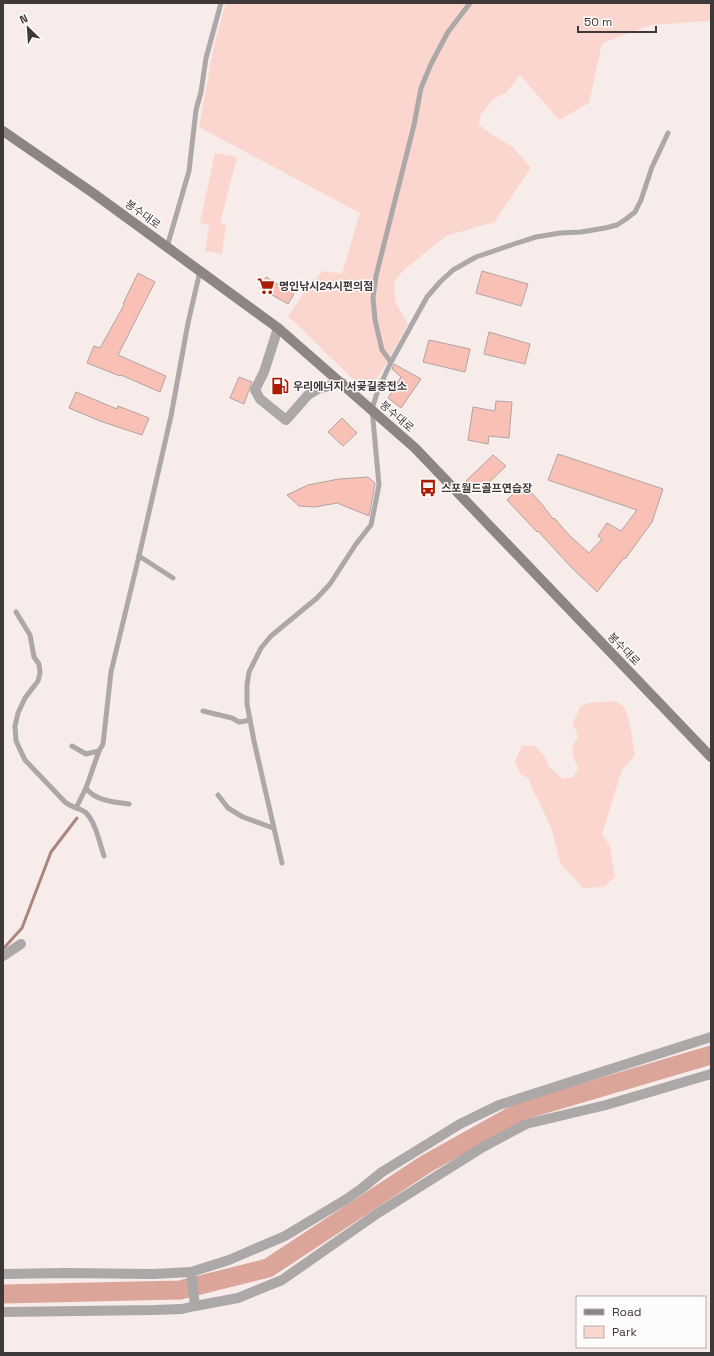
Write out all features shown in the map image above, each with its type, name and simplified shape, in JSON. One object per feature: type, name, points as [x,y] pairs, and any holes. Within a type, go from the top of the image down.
[{"type":"main road","name":"봉수대로","points":[[3,132],[94,193],[278,328],[372,410],[415,448],[711,757]]},
{"type":"street","points":[[278,328],[264,372],[255,390],[260,399],[286,420],[308,395],[320,388],[342,384]]},
{"type":"street","points":[[3,956],[21,944]]},
{"type":"street","points":[[3,1274],[153,1274],[191,1272],[236,1258],[285,1236],[345,1200],[382,1172],[460,1124],[498,1105],[711,1037]]},
{"type":"street","points":[[3,1312],[154,1310],[182,1308],[238,1298],[282,1280],[378,1213],[483,1147],[526,1124],[606,1105],[711,1074]]},
{"type":"street","points":[[191,1272],[195,1306]]},
{"type":"lane","points":[[167,246],[189,171],[196,110],[201,92],[206,58],[222,3]]},
{"type":"lane","points":[[391,362],[382,350],[375,320],[374,298],[376,276],[384,247],[389,218],[414,125],[421,88],[431,64],[448,32],[470,3]]},
{"type":"lane","points":[[282,864],[247,704],[249,672],[261,648],[271,636],[317,598],[330,584],[371,524],[379,485],[372,410],[378,390],[391,362],[427,298],[440,282],[453,270],[476,257],[514,244],[560,233],[601,229],[617,225],[635,212],[641,200],[652,167],[668,133]]},
{"type":"lane","points":[[76,808],[86,788],[99,751],[103,744],[111,672],[171,416],[188,323],[200,271]]},
{"type":"lane","points":[[139,556],[173,578]]},
{"type":"lane","points":[[16,612],[30,635],[34,657],[39,664],[40,674],[38,680],[25,698],[18,713],[15,726],[16,741],[25,760],[65,802],[86,813],[92,819],[104,856]]},
{"type":"lane","points":[[203,711],[232,718],[239,722],[250,719]]},
{"type":"lane","points":[[72,746],[86,754],[99,751]]},
{"type":"lane","points":[[86,788],[92,794],[104,800],[129,804]]},
{"type":"lane","points":[[218,794],[228,808],[243,817],[273,828]]},
{"type":"green space","points":[[226,3],[711,3],[711,21],[651,25],[602,43],[589,103],[559,120],[520,75],[506,93],[493,99],[480,115],[479,125],[513,147],[531,168],[494,222],[446,236],[406,268],[394,281],[395,302],[408,324],[382,371],[368,389],[355,381],[288,316],[307,288],[323,271],[342,274],[360,213],[199,127],[214,45]]},
{"type":"green space","points":[[215,153],[237,157],[220,223],[226,224],[222,254],[205,251],[209,225],[200,223]]},
{"type":"green space","points":[[616,701],[625,708],[631,730],[635,755],[622,770],[602,834],[610,846],[615,877],[604,887],[583,888],[560,863],[552,830],[528,778],[520,774],[515,761],[522,746],[535,746],[544,756],[549,767],[563,779],[573,777],[578,768],[572,749],[578,737],[573,723],[580,707],[588,703]]},
{"type":"building","points":[[482,271],[528,284],[521,306],[476,293]]},
{"type":"building","points":[[138,273],[155,282],[118,355],[166,376],[160,392],[121,375],[120,376],[87,363],[94,346],[100,348],[124,305],[123,304]]},
{"type":"building","points":[[266,277],[294,294],[288,304],[260,288]]},
{"type":"building","points":[[489,332],[530,344],[525,364],[484,354]]},
{"type":"building","points":[[429,340],[470,349],[465,372],[423,362]]},
{"type":"building","points":[[394,364],[421,379],[401,408],[388,398],[401,377],[392,369]]},
{"type":"building","points":[[239,377],[252,382],[244,404],[230,398]]},
{"type":"building","points":[[76,392],[117,409],[118,406],[149,418],[142,435],[100,421],[69,408]]},
{"type":"building","points":[[496,401],[512,402],[509,438],[489,436],[488,444],[468,440],[473,407],[495,411]]},
{"type":"building","points":[[342,418],[357,433],[343,446],[328,432]]},
{"type":"building","points":[[558,454],[663,489],[652,522],[625,559],[624,558],[597,592],[507,500],[523,484],[541,503],[553,519],[554,518],[571,537],[589,553],[602,539],[598,536],[607,523],[621,531],[637,510],[548,480]]},
{"type":"building","points":[[493,455],[506,466],[478,493],[466,481]]},
{"type":"building","points":[[368,477],[375,483],[369,516],[337,503],[315,507],[299,506],[287,495],[308,485],[339,479]]},
{"type":"waterway","points":[[3,949],[22,928],[51,852],[77,818]]},
{"type":"waterway","points":[[3,1294],[180,1290],[268,1268],[426,1164],[521,1111],[711,1055]]},
{"type":"place","name":"명인낚시24시편의점","points":[[266,286]]},
{"type":"place","name":"우리에너지 서곶길충전소","points":[[280,386]]},
{"type":"place","name":"스포월드골프연습장","points":[[428,488]]}]
